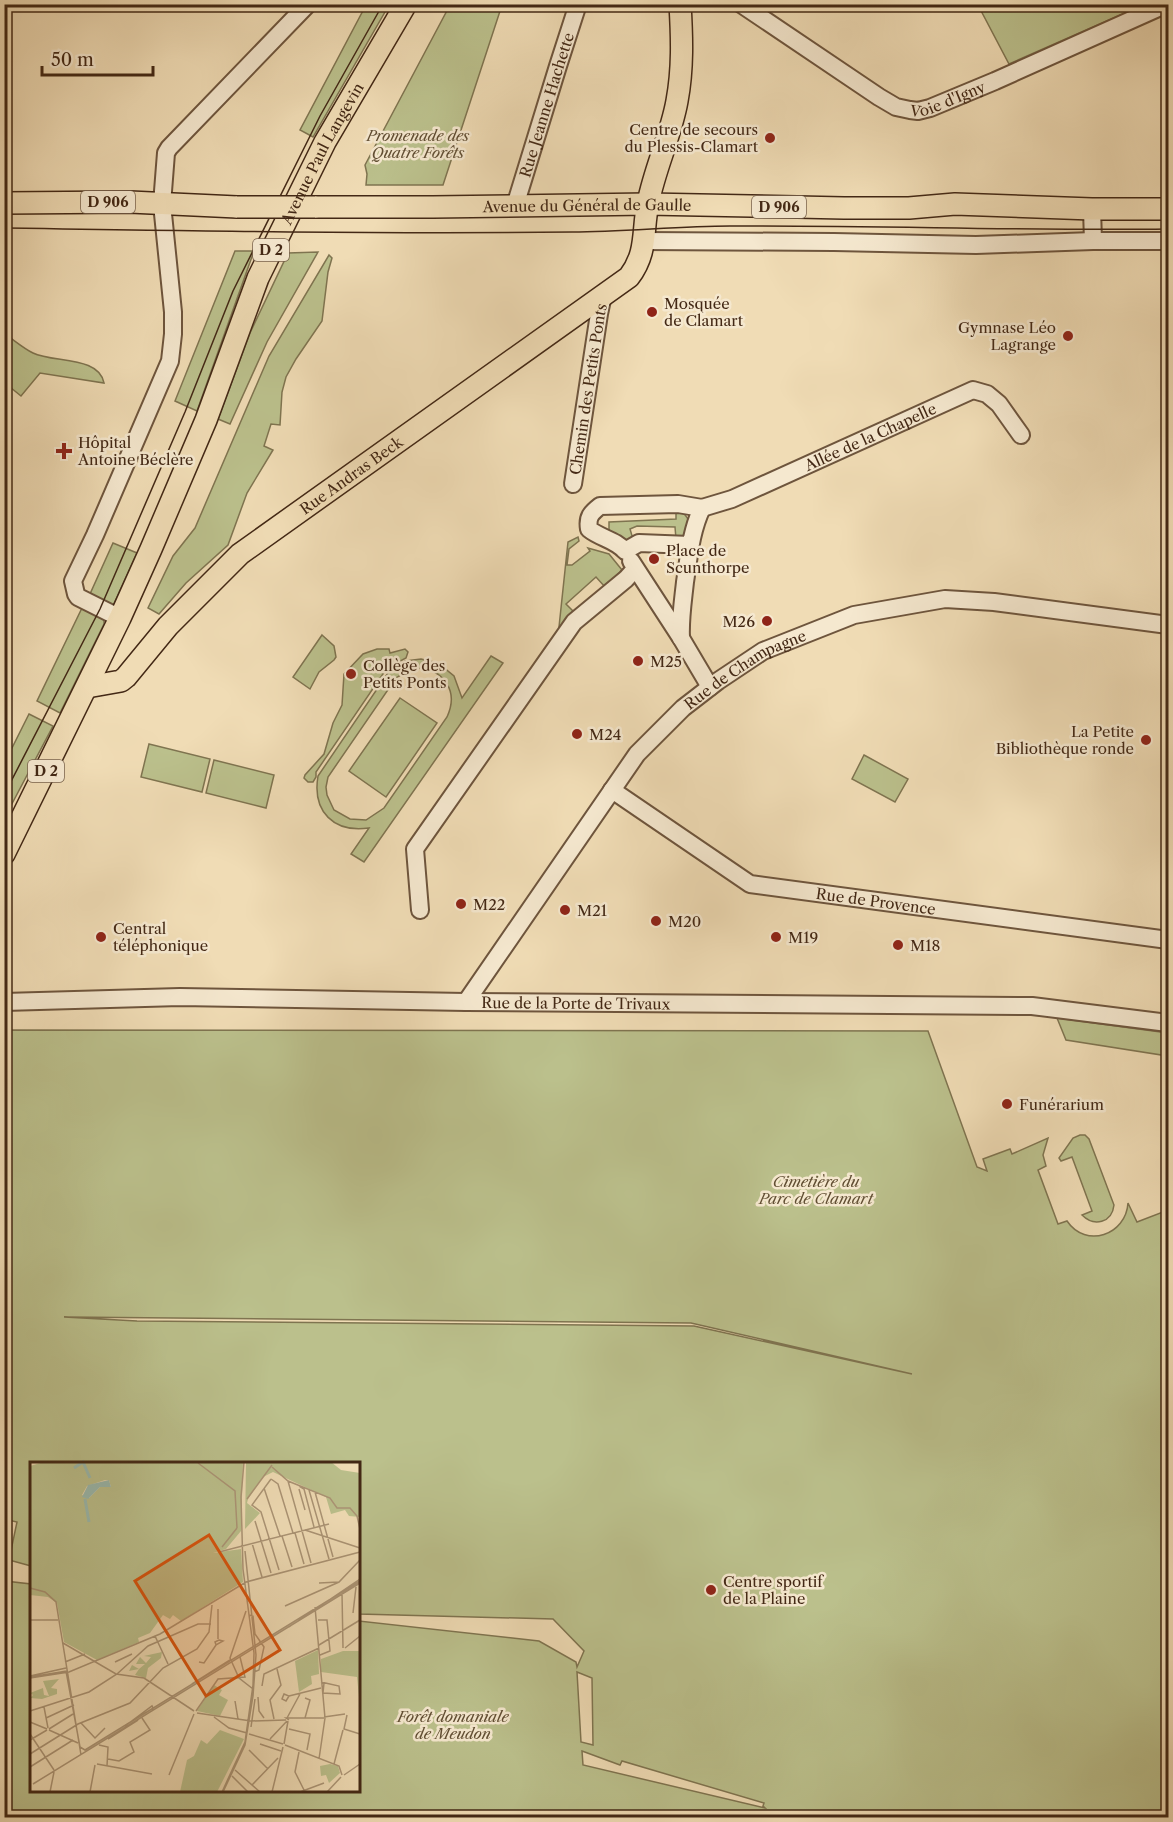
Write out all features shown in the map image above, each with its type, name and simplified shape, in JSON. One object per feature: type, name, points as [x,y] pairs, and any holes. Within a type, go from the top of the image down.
[{"type":"main road","name":"Avenue Paul Langevin","points":[[120,618],[206,420],[258,278],[325,142],[406,4]]},
{"type":"main road","name":"Rue Andras Beck","points":[[87,687],[121,681],[168,626],[240,554],[629,277],[642,254],[648,204],[677,102],[683,47],[680,4]]},
{"type":"main road","name":"Avenue du Général de Gaulle","points":[[4,203],[130,202],[237,207],[648,204],[844,208],[909,208],[955,204],[1168,209]]},
{"type":"main road","name":"D 2","points":[[4,854],[120,618]]},
{"type":"street","points":[[120,618],[78,597],[75,594],[73,581],[170,361],[173,312],[162,204],[166,153],[308,4]]},
{"type":"street","name":"Rue Jeanne Hachette","points":[[515,206],[578,4]]},
{"type":"street","name":"Voie d'Igny","points":[[741,4],[879,97],[896,107],[918,111],[995,81],[1167,4]]},
{"type":"street","points":[[1092,209],[1093,241]]},
{"type":"street","points":[[643,241],[976,245],[1093,241],[1168,242]]},
{"type":"street","name":"Chemin des Petits Ponts","points":[[573,484],[603,295]]},
{"type":"street","name":"Allée de la Chapelle","points":[[702,508],[732,499],[973,390],[987,394],[999,404],[1021,435]]},
{"type":"street","points":[[681,638],[680,621],[690,546],[702,508],[678,504],[600,506],[590,513],[587,521],[589,529],[599,537],[621,546],[625,551],[710,687]]},
{"type":"street","points":[[625,551],[639,543],[690,546]]},
{"type":"street","points":[[420,910],[416,849],[574,622],[635,569]]},
{"type":"street","name":"Rue de Champagne","points":[[466,1002],[637,754],[683,708],[762,651],[854,615],[945,599],[994,602],[1168,625]]},
{"type":"street","name":"Rue de Provence","points":[[612,790],[750,884],[1168,940]]},
{"type":"street","name":"Rue de la Porte de Trivaux","points":[[4,1002],[180,997],[466,1002],[1032,1006],[1168,1023]]},
{"type":"street","name":"Rue de la Porte de Trivaux","points":[[1144,1020],[1168,1032]]},
{"type":"green space","points":[[366,5],[389,5],[313,137],[300,130]]},
{"type":"green space","name":"Promenade des Quatre Forêts","points":[[450,5],[502,5],[443,185],[366,185],[365,165]]},
{"type":"green space","points":[[978,5],[1143,5],[1009,64]]},
{"type":"green space","points":[[235,251],[254,251],[197,411],[175,401]]},
{"type":"green space","points":[[318,252],[267,342],[230,424],[218,419],[250,333],[288,253]]},
{"type":"green space","points":[[329,255],[332,258],[322,321],[286,377],[282,392],[280,425],[271,424],[264,446],[273,450],[247,493],[228,545],[186,583],[159,614],[148,608],[173,556],[195,528],[269,356]]},
{"type":"green space","points":[[5,334],[33,353],[94,368],[104,383],[40,373],[21,396],[5,383]]},
{"type":"green space","points":[[676,512],[683,512],[688,519],[683,537],[676,539],[675,527],[637,526],[630,529],[633,539],[627,541],[609,532],[609,522],[676,519]]},
{"type":"green space","points":[[578,537],[579,541],[569,549],[567,565],[572,565],[590,551],[588,548],[609,554],[622,570],[605,587],[596,577],[566,604],[574,612],[559,627],[568,542]]},
{"type":"green space","points":[[113,543],[137,553],[113,606],[90,594]]},
{"type":"green space","points":[[82,608],[104,619],[104,624],[60,713],[37,701]]},
{"type":"green space","points":[[322,635],[334,646],[336,657],[319,672],[310,689],[293,677]]},
{"type":"green space","points":[[377,649],[389,649],[390,653],[405,649],[408,652],[406,658],[387,668],[316,772],[313,782],[308,782],[304,778],[305,775],[324,754],[333,723],[342,705],[344,674],[363,654]]},
{"type":"green space","points":[[491,656],[503,663],[364,862],[351,854],[369,828],[345,827],[328,817],[322,810],[319,800],[318,776],[390,670],[405,661],[421,659],[438,663],[454,676],[462,698]],"holes":[[[416,668],[426,669],[441,677],[450,690],[451,699],[447,717],[384,808],[366,820],[350,819],[334,810],[327,795],[328,777],[396,678]]]},
{"type":"green space","points":[[400,698],[437,723],[386,797],[349,771]]},
{"type":"green space","points":[[29,714],[53,726],[5,817],[5,762]]},
{"type":"green space","points":[[149,744],[210,759],[202,792],[141,777]]},
{"type":"green space","points":[[864,755],[908,779],[895,802],[852,779]]},
{"type":"green space","points":[[214,760],[274,775],[266,808],[206,793]]},
{"type":"green space","points":[[1057,1018],[1168,1033],[1168,1056],[1066,1040]]},
{"type":"green space","points":[[5,1030],[928,1031],[977,1167],[987,1171],[983,1159],[1010,1149],[1012,1154],[1048,1138],[1043,1155],[1046,1166],[1038,1170],[1058,1224],[1067,1221],[1075,1230],[1094,1236],[1113,1230],[1126,1214],[1128,1203],[1137,1222],[1168,1210],[1168,1817],[815,1818],[805,1815],[804,1818],[5,1817],[5,1581],[30,1584],[30,1792],[360,1792],[360,1621],[539,1641],[576,1662],[577,1667],[584,1651],[553,1619],[360,1614],[360,1462],[30,1462],[30,1566],[9,1560],[17,1522],[4,1519]],"holes":[[[64,1317],[691,1323],[912,1374],[694,1326],[137,1321]],[[577,1672],[592,1678],[593,1745],[581,1742]],[[582,1751],[620,1765],[622,1761],[764,1803],[765,1808],[583,1765]]]},
{"type":"green space","points":[[1085,1135],[1089,1139],[1114,1205],[1110,1216],[1102,1221],[1092,1221],[1082,1215],[1092,1211],[1072,1157],[1061,1161],[1059,1158],[1073,1138]]},
{"type":"tram line","points":[[4,795],[100,609],[185,412],[233,291],[320,116],[383,4]]},
{"type":"tram line","points":[[4,228],[430,233],[592,232],[730,226],[1168,229]]},
{"type":"place","name":"Centre de secours du Plessis-Clamart","points":[[770,138]]},
{"type":"place","name":"Mosquée de Clamart","points":[[652,312]]},
{"type":"place","name":"Gymnase Léo Lagrange","points":[[1068,336]]},
{"type":"place","name":"Hôpital Antoine Béclère","points":[[64,451]]},
{"type":"place","name":"Place de Scunthorpe","points":[[654,559]]},
{"type":"place","name":"M26","points":[[767,621]]},
{"type":"place","name":"M25","points":[[638,661]]},
{"type":"place","name":"Collège des Petits Ponts","points":[[351,674]]},
{"type":"place","name":"M24","points":[[577,734]]},
{"type":"place","name":"La Petite Bibliothèque ronde","points":[[1146,740]]},
{"type":"place","name":"M22","points":[[461,904]]},
{"type":"place","name":"M21","points":[[565,910]]},
{"type":"place","name":"M20","points":[[656,921]]},
{"type":"place","name":"Central téléphonique","points":[[101,937]]},
{"type":"place","name":"M19","points":[[776,937]]},
{"type":"place","name":"M18","points":[[898,945]]},
{"type":"place","name":"Funérarium","points":[[1007,1104]]},
{"type":"place","name":"Centre sportif de la Plaine","points":[[711,1590]]},
{"type":"park label","name":"Cimetière du Parc de Clamart","points":[[816,1190]]},
{"type":"park label","name":"Forêt domaniale de Meudon","points":[[453,1724]]}]
